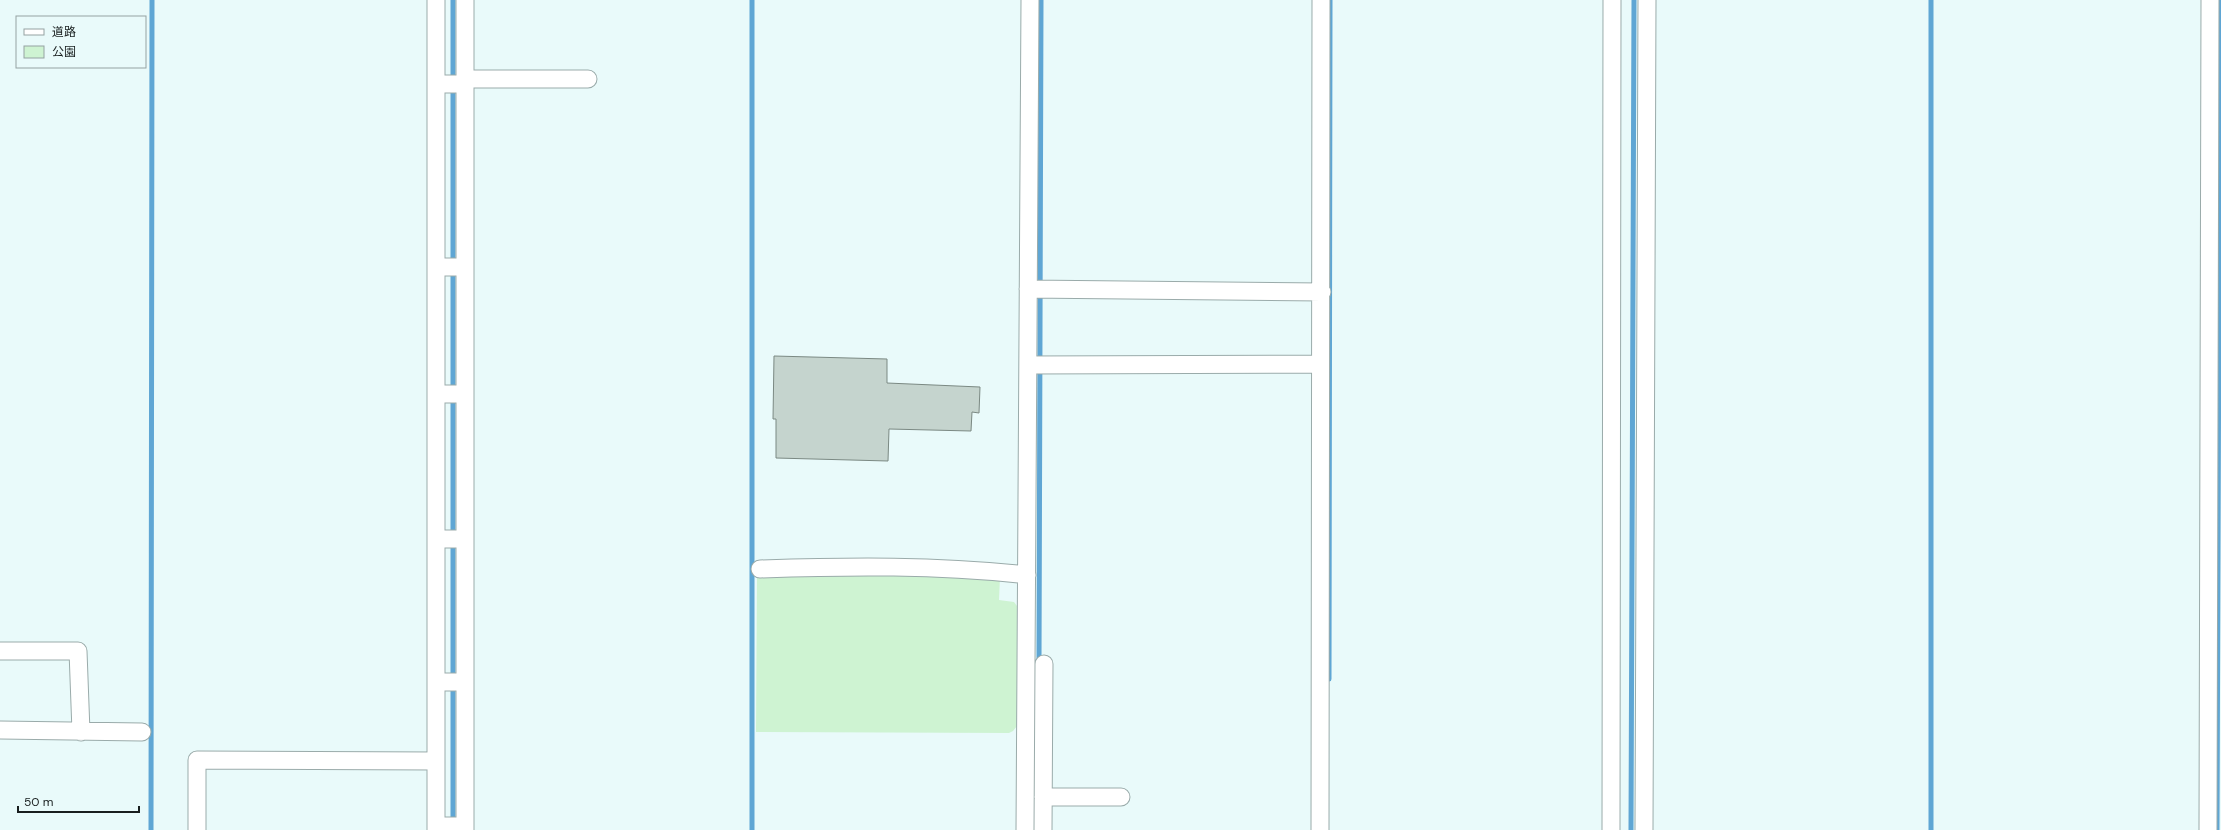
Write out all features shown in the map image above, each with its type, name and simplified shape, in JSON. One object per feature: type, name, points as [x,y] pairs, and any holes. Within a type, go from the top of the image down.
[{"type":"street","points":[[436,0],[454,83],[451,682],[436,761],[451,827]]},
{"type":"street","points":[[451,827],[452,267],[454,83],[465,0]]},
{"type":"street","points":[[1030,0],[1036,290],[1036,365],[1027,575],[1036,709],[1037,801],[1043,830]]},
{"type":"street","points":[[1320,830],[1320,364],[1322,292],[1321,0]]},
{"type":"street","points":[[1611,830],[1612,0]]},
{"type":"street","points":[[1644,830],[1647,0]]},
{"type":"street","points":[[2208,830],[2210,0]]},
{"type":"street","points":[[454,83],[588,79]]},
{"type":"street","points":[[1036,290],[1322,292]]},
{"type":"street","points":[[1036,365],[1320,364]]},
{"type":"street","points":[[760,569],[865,566],[971,568],[1027,575]]},
{"type":"street","points":[[0,651],[78,651],[81,732]]},
{"type":"street","points":[[1036,709],[1044,664]]},
{"type":"street","points":[[0,730],[142,732]]},
{"type":"street","points":[[197,830],[197,760],[436,761]]},
{"type":"street","points":[[1037,801],[1121,797]]},
{"type":"street","points":[[1025,830],[1037,801]]},
{"type":"green space","points":[[757,572],[1000,577],[999,600],[1014,602],[1017,606],[1017,726],[1009,733],[756,732]]},
{"type":"building","points":[[774,356],[887,359],[887,383],[980,387],[979,413],[972,412],[971,431],[889,429],[888,461],[776,458],[776,419],[773,419]]},
{"type":"waterway","points":[[151,830],[152,0]]},
{"type":"waterway","points":[[453,0],[453,823]]},
{"type":"waterway","points":[[752,0],[752,830]]},
{"type":"waterway","points":[[1039,663],[1041,0]]},
{"type":"waterway","points":[[1329,679],[1330,0]]},
{"type":"waterway","points":[[1631,830],[1634,0]]},
{"type":"waterway","points":[[1931,0],[1931,830]]},
{"type":"waterway","points":[[2217,830],[2220,0]]}]
